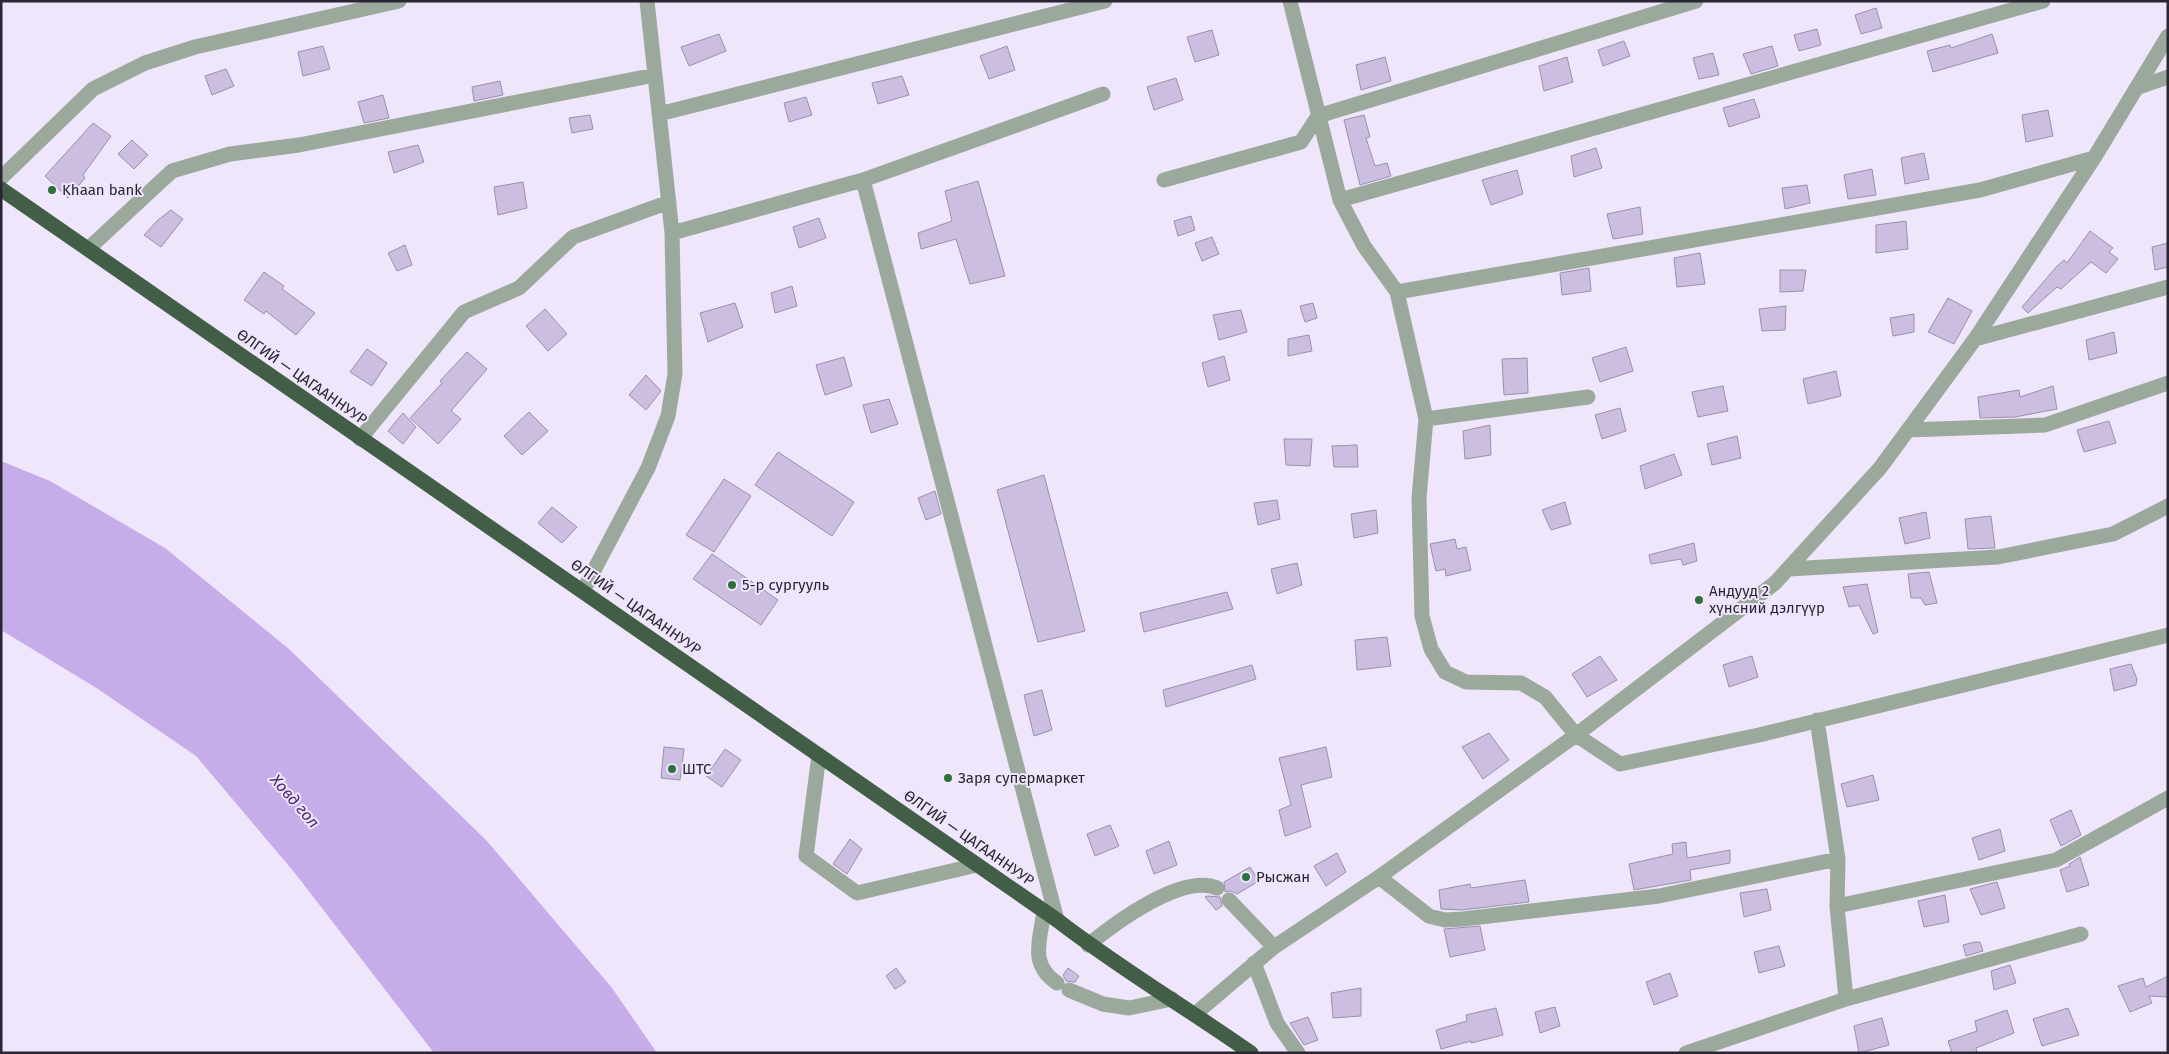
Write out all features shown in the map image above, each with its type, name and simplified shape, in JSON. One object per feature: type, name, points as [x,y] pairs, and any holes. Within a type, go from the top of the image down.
[{"type":"highway","name":"ӨЛГИЙ — ЦАГААННУУР","points":[[1,189],[1044,911],[1088,945],[1195,1014],[1251,1053]]},
{"type":"street","points":[[1,178],[93,89],[145,63],[195,47],[399,1]]},
{"type":"street","points":[[583,591],[648,468],[668,416],[675,374],[672,233],[647,1]]},
{"type":"street","points":[[659,114],[1105,1]]},
{"type":"street","points":[[1290,1],[1340,200],[1364,246],[1397,292],[1426,418],[1419,498],[1422,616],[1431,649],[1445,672],[1466,682],[1521,683],[1545,697],[1576,735],[1620,764],[1759,735],[2168,635]]},
{"type":"street","points":[[1164,180],[1300,142],[1318,116],[1696,1]]},
{"type":"street","points":[[1340,200],[2043,1]]},
{"type":"street","points":[[1195,1014],[1274,947],[1379,877],[1576,735],[1775,584],[1880,468],[1975,339],[2094,158],[2168,36]]},
{"type":"street","points":[[88,248],[172,171],[230,154],[299,145],[655,76]]},
{"type":"street","points":[[2136,88],[2168,77]]},
{"type":"street","points":[[672,233],[863,180],[1103,94]]},
{"type":"street","points":[[1397,292],[1980,190],[2094,158]]},
{"type":"street","points":[[863,180],[1056,920]]},
{"type":"street","points":[[360,439],[464,312],[519,288],[573,237],[669,202]]},
{"type":"street","points":[[1975,339],[2168,287]]},
{"type":"street","points":[[1908,430],[2045,425],[2168,383]]},
{"type":"street","points":[[1426,418],[1588,397]]},
{"type":"street","points":[[1789,568],[1998,557],[2113,534],[2168,506]]},
{"type":"street","points":[[1817,720],[1838,859],[1837,906],[1846,999]]},
{"type":"street","points":[[819,755],[806,856],[857,893],[977,865]]},
{"type":"street","points":[[1837,906],[2056,860],[2168,798]]},
{"type":"street","points":[[1379,877],[1429,916],[1437,919],[1454,920],[1659,896],[1838,859]]},
{"type":"street","points":[[1088,945],[1117,921],[1156,900],[1189,886],[1208,884],[1217,888]]},
{"type":"street","points":[[1229,900],[1274,947]]},
{"type":"street","points":[[1044,911],[1038,954],[1040,966],[1047,976],[1063,986],[1103,1004],[1129,1008],[1172,999]]},
{"type":"street","points":[[1686,1053],[1846,999],[2081,934]]},
{"type":"street","points":[[1254,963],[1277,1022],[1298,1053]]},
{"type":"water","name":"Ховд гол","points":[[1,461],[50,481],[165,548],[289,649],[486,840],[612,988],[657,1053],[434,1053],[294,872],[196,756],[98,689],[1,630]]},
{"type":"building","points":[[1876,8],[1882,28],[1861,34],[1855,15]]},
{"type":"building","points":[[1817,29],[1821,45],[1799,51],[1794,35]]},
{"type":"building","points":[[1212,30],[1219,55],[1195,62],[1187,37]]},
{"type":"building","points":[[719,34],[726,51],[689,66],[681,47]]},
{"type":"building","points":[[1992,34],[1998,53],[1933,72],[1927,51],[1950,45],[1951,48]]},
{"type":"building","points":[[1624,41],[1630,56],[1603,66],[1598,50]]},
{"type":"building","points":[[323,46],[330,69],[303,76],[298,52]]},
{"type":"building","points":[[1007,46],[1015,70],[989,79],[980,56]]},
{"type":"building","points":[[1772,46],[1778,66],[1751,74],[1743,54]]},
{"type":"building","points":[[1713,53],[1719,75],[1699,79],[1693,58]]},
{"type":"building","points":[[1385,57],[1391,81],[1361,90],[1356,65]]},
{"type":"building","points":[[1567,57],[1573,82],[1544,91],[1539,66]]},
{"type":"building","points":[[226,69],[234,86],[212,95],[205,76]]},
{"type":"building","points":[[902,76],[909,95],[878,104],[872,83]]},
{"type":"building","points":[[1176,78],[1183,100],[1154,110],[1147,87]]},
{"type":"building","points":[[500,81],[503,95],[474,101],[472,87]]},
{"type":"building","points":[[383,95],[389,118],[364,123],[358,102]]},
{"type":"building","points":[[806,97],[812,115],[789,122],[784,103]]},
{"type":"building","points":[[1754,99],[1760,117],[1729,127],[1723,108]]},
{"type":"building","points":[[2048,110],[2053,136],[2026,142],[2022,115]]},
{"type":"building","points":[[590,115],[593,129],[572,133],[569,118]]},
{"type":"building","points":[[1364,115],[1370,137],[1366,138],[1375,166],[1387,163],[1391,176],[1360,185],[1344,120]]},
{"type":"building","points":[[93,123],[111,136],[83,175],[85,178],[68,198],[45,176]]},
{"type":"building","points":[[132,140],[148,155],[134,169],[118,154]]},
{"type":"building","points":[[418,145],[424,162],[394,173],[388,152]]},
{"type":"building","points":[[1596,148],[1602,168],[1574,177],[1571,156]]},
{"type":"building","points":[[1924,153],[1929,179],[1905,184],[1901,158]]},
{"type":"building","points":[[1872,169],[1876,195],[1848,199],[1844,175]]},
{"type":"building","points":[[1517,170],[1523,194],[1491,205],[1482,180]]},
{"type":"building","points":[[978,181],[1005,276],[970,284],[956,239],[921,249],[918,233],[952,221],[945,191]]},
{"type":"building","points":[[523,182],[527,208],[498,215],[494,187]]},
{"type":"building","points":[[1807,185],[1810,203],[1785,209],[1782,188]]},
{"type":"building","points":[[1640,207],[1643,234],[1613,239],[1607,214]]},
{"type":"building","points":[[171,210],[183,219],[161,247],[144,235]]},
{"type":"building","points":[[1191,216],[1195,230],[1178,236],[1174,221]]},
{"type":"building","points":[[819,218],[826,238],[799,248],[793,227]]},
{"type":"building","points":[[1906,221],[1908,249],[1876,253],[1876,225]]},
{"type":"building","points":[[2090,231],[2113,248],[2109,252],[2118,259],[2106,273],[2091,262],[2061,289],[2057,287],[2028,313],[2022,307],[2057,266],[2064,260],[2067,263]]},
{"type":"building","points":[[1212,237],[1219,254],[1202,261],[1195,243]]},
{"type":"building","points":[[2168,243],[2168,267],[2155,270],[2152,247]]},
{"type":"building","points":[[405,245],[412,265],[397,271],[388,253]]},
{"type":"building","points":[[1700,253],[1705,284],[1677,287],[1674,258]]},
{"type":"building","points":[[1589,268],[1591,291],[1562,295],[1560,273]]},
{"type":"building","points":[[1780,270],[1806,270],[1803,291],[1780,292]]},
{"type":"building","points":[[264,272],[284,286],[282,289],[315,313],[296,335],[266,311],[264,314],[244,300]]},
{"type":"building","points":[[792,286],[797,306],[775,313],[771,293]]},
{"type":"building","points":[[1948,298],[1972,311],[1954,344],[1928,332]]},
{"type":"building","points":[[735,303],[743,327],[708,342],[700,313]]},
{"type":"building","points":[[1313,303],[1317,318],[1305,322],[1300,306]]},
{"type":"building","points":[[1786,306],[1785,330],[1762,331],[1759,309]]},
{"type":"building","points":[[545,309],[567,334],[548,351],[526,326]]},
{"type":"building","points":[[1241,310],[1247,332],[1219,340],[1213,315]]},
{"type":"building","points":[[1914,314],[1914,332],[1893,336],[1890,318]]},
{"type":"building","points":[[2114,332],[2117,353],[2089,360],[2086,340]]},
{"type":"building","points":[[1309,335],[1312,351],[1288,356],[1288,339]]},
{"type":"building","points":[[1626,347],[1633,371],[1600,382],[1592,358]]},
{"type":"building","points":[[367,349],[387,363],[372,386],[350,372]]},
{"type":"building","points":[[467,352],[487,369],[451,411],[461,419],[438,444],[410,418]]},
{"type":"building","points":[[1224,356],[1230,380],[1208,387],[1202,363]]},
{"type":"building","points":[[844,357],[852,386],[825,395],[816,365]]},
{"type":"building","points":[[1527,358],[1528,393],[1504,395],[1502,359]]},
{"type":"building","points":[[1836,371],[1841,396],[1808,404],[1803,379]]},
{"type":"building","points":[[646,375],[661,391],[646,410],[629,395]]},
{"type":"building","points":[[1723,386],[1728,411],[1698,417],[1692,392]]},
{"type":"building","points":[[2053,386],[2057,409],[2015,417],[1980,418],[1978,397],[2019,390],[2020,397]]},
{"type":"building","points":[[889,399],[898,424],[871,433],[863,405]]},
{"type":"building","points":[[1620,408],[1626,431],[1602,439],[1595,415]]},
{"type":"building","points":[[529,412],[548,431],[522,455],[504,436]]},
{"type":"building","points":[[403,413],[416,427],[403,444],[388,431]]},
{"type":"building","points":[[2109,421],[2116,443],[2084,452],[2077,430]]},
{"type":"building","points":[[1490,425],[1491,455],[1465,459],[1463,431]]},
{"type":"building","points":[[1737,436],[1741,458],[1712,465],[1707,444]]},
{"type":"building","points":[[1284,439],[1312,439],[1310,466],[1286,465]]},
{"type":"building","points":[[1357,445],[1358,467],[1334,467],[1332,446]]},
{"type":"building","points":[[778,452],[854,502],[832,536],[755,485]]},
{"type":"building","points":[[1674,454],[1682,475],[1645,489],[1640,466]]},
{"type":"building","points":[[1044,475],[1085,631],[1038,642],[997,490]]},
{"type":"building","points":[[724,479],[751,496],[714,552],[686,535]]},
{"type":"building","points":[[935,491],[941,514],[926,520],[918,498]]},
{"type":"building","points":[[1277,500],[1280,519],[1258,525],[1254,503]]},
{"type":"building","points":[[1565,502],[1571,524],[1551,530],[1542,510]]},
{"type":"building","points":[[552,507],[577,527],[562,543],[538,523]]},
{"type":"building","points":[[1376,510],[1378,533],[1354,538],[1351,514]]},
{"type":"building","points":[[1926,512],[1930,538],[1905,544],[1899,518]]},
{"type":"building","points":[[1991,516],[1995,548],[1968,549],[1965,519]]},
{"type":"building","points":[[1455,539],[1457,549],[1466,547],[1471,570],[1446,576],[1445,569],[1436,571],[1430,544]]},
{"type":"building","points":[[1694,543],[1697,561],[1683,565],[1681,559],[1651,564],[1649,555]]},
{"type":"building","points":[[712,554],[778,600],[761,625],[693,579]]},
{"type":"building","points":[[1297,563],[1302,585],[1277,594],[1271,569]]},
{"type":"building","points":[[1929,572],[1937,603],[1925,605],[1921,598],[1911,598],[1908,574]]},
{"type":"building","points":[[1867,584],[1878,632],[1873,634],[1859,605],[1849,607],[1843,587]]},
{"type":"building","points":[[1227,592],[1233,609],[1144,632],[1140,613]]},
{"type":"building","points":[[1387,637],[1391,666],[1357,670],[1355,640]]},
{"type":"building","points":[[1600,656],[1617,680],[1587,697],[1572,674]]},
{"type":"building","points":[[1752,656],[1758,677],[1729,687],[1723,665]]},
{"type":"building","points":[[2131,664],[2137,679],[2136,685],[2114,691],[2110,669]]},
{"type":"building","points":[[1252,665],[1256,679],[1166,707],[1163,690]]},
{"type":"building","points":[[1042,690],[1052,730],[1034,736],[1024,695]]},
{"type":"building","points":[[1489,733],[1509,760],[1483,779],[1462,747]]},
{"type":"building","name":"ШТС","points":[[664,747],[684,749],[680,780],[661,778]]},
{"type":"building","points":[[1326,747],[1332,777],[1301,785],[1311,827],[1285,836],[1279,810],[1291,805],[1279,758]]},
{"type":"building","points":[[725,749],[741,760],[722,787],[706,776]]},
{"type":"building","points":[[1873,775],[1879,800],[1847,807],[1841,784]]},
{"type":"building","points":[[2071,810],[2081,835],[2061,846],[2050,820]]},
{"type":"building","points":[[1110,825],[1119,846],[1095,856],[1087,834]]},
{"type":"building","points":[[2000,829],[2005,851],[1979,860],[1972,838]]},
{"type":"building","points":[[850,839],[862,849],[847,874],[833,864]]},
{"type":"building","points":[[1169,841],[1177,865],[1154,874],[1146,851]]},
{"type":"building","points":[[1686,842],[1687,858],[1730,850],[1730,863],[1690,870],[1691,880],[1634,890],[1629,864],[1673,854],[1672,844]]},
{"type":"building","points":[[1337,853],[1346,872],[1326,886],[1314,866]]},
{"type":"building","points":[[2080,857],[2089,885],[2067,892],[2060,870],[2070,866],[2069,864]]},
{"type":"building","points":[[1250,867],[1259,881],[1237,894],[1231,891],[1225,892],[1224,882]]},
{"type":"building","points":[[1525,880],[1529,902],[1462,910],[1441,909],[1439,890],[1470,884],[1471,888]]},
{"type":"building","points":[[1997,882],[2005,908],[1981,915],[1970,889]]},
{"type":"building","points":[[1767,889],[1771,910],[1744,917],[1740,893]]},
{"type":"building","points":[[1945,895],[1949,922],[1924,927],[1918,901]]},
{"type":"building","points":[[1205,897],[1220,897],[1222,906],[1216,910]]},
{"type":"building","points":[[1480,926],[1485,950],[1450,957],[1444,929]]},
{"type":"building","points":[[1980,942],[1983,951],[1966,956],[1963,945]]},
{"type":"building","points":[[1779,946],[1785,966],[1759,973],[1754,952]]},
{"type":"building","points":[[2010,965],[2016,983],[1994,990],[1991,971]]},
{"type":"building","points":[[896,968],[906,982],[895,989],[886,976]]},
{"type":"building","points":[[1068,968],[1079,976],[1075,982],[1066,981],[1063,975]]},
{"type":"building","points":[[1670,973],[1678,996],[1654,1005],[1646,982]]},
{"type":"building","points":[[2168,976],[2168,997],[2149,996],[2152,1003],[2130,1012],[2118,986],[2143,978],[2146,987]]},
{"type":"building","points":[[1361,988],[1361,1016],[1333,1018],[1331,993]]},
{"type":"building","points":[[1555,1007],[1560,1026],[1540,1033],[1535,1012]]},
{"type":"building","points":[[1496,1008],[1503,1035],[1441,1049],[1436,1030],[1467,1021],[1466,1015]]},
{"type":"building","points":[[2068,1008],[2079,1035],[2042,1046],[2033,1019]]},
{"type":"building","points":[[2007,1010],[2014,1033],[1976,1048],[1977,1053],[1952,1053],[1948,1041],[1977,1031],[1975,1021]]},
{"type":"building","points":[[1308,1017],[1318,1040],[1304,1045],[1290,1023]]},
{"type":"building","points":[[1882,1018],[1889,1045],[1859,1053],[1854,1026]]},
{"type":"place","name":"Khaan bank","points":[[52,190]]},
{"type":"place","name":"5-р сургууль","points":[[732,585]]},
{"type":"place","name":"Андууд 2 хүнсний дэлгүүр","points":[[1699,600]]},
{"type":"place","name":"ШТС","points":[[672,769]]},
{"type":"place","name":"Заря супермаркет","points":[[948,778]]},
{"type":"place","name":"Рысжан","points":[[1246,877]]}]
